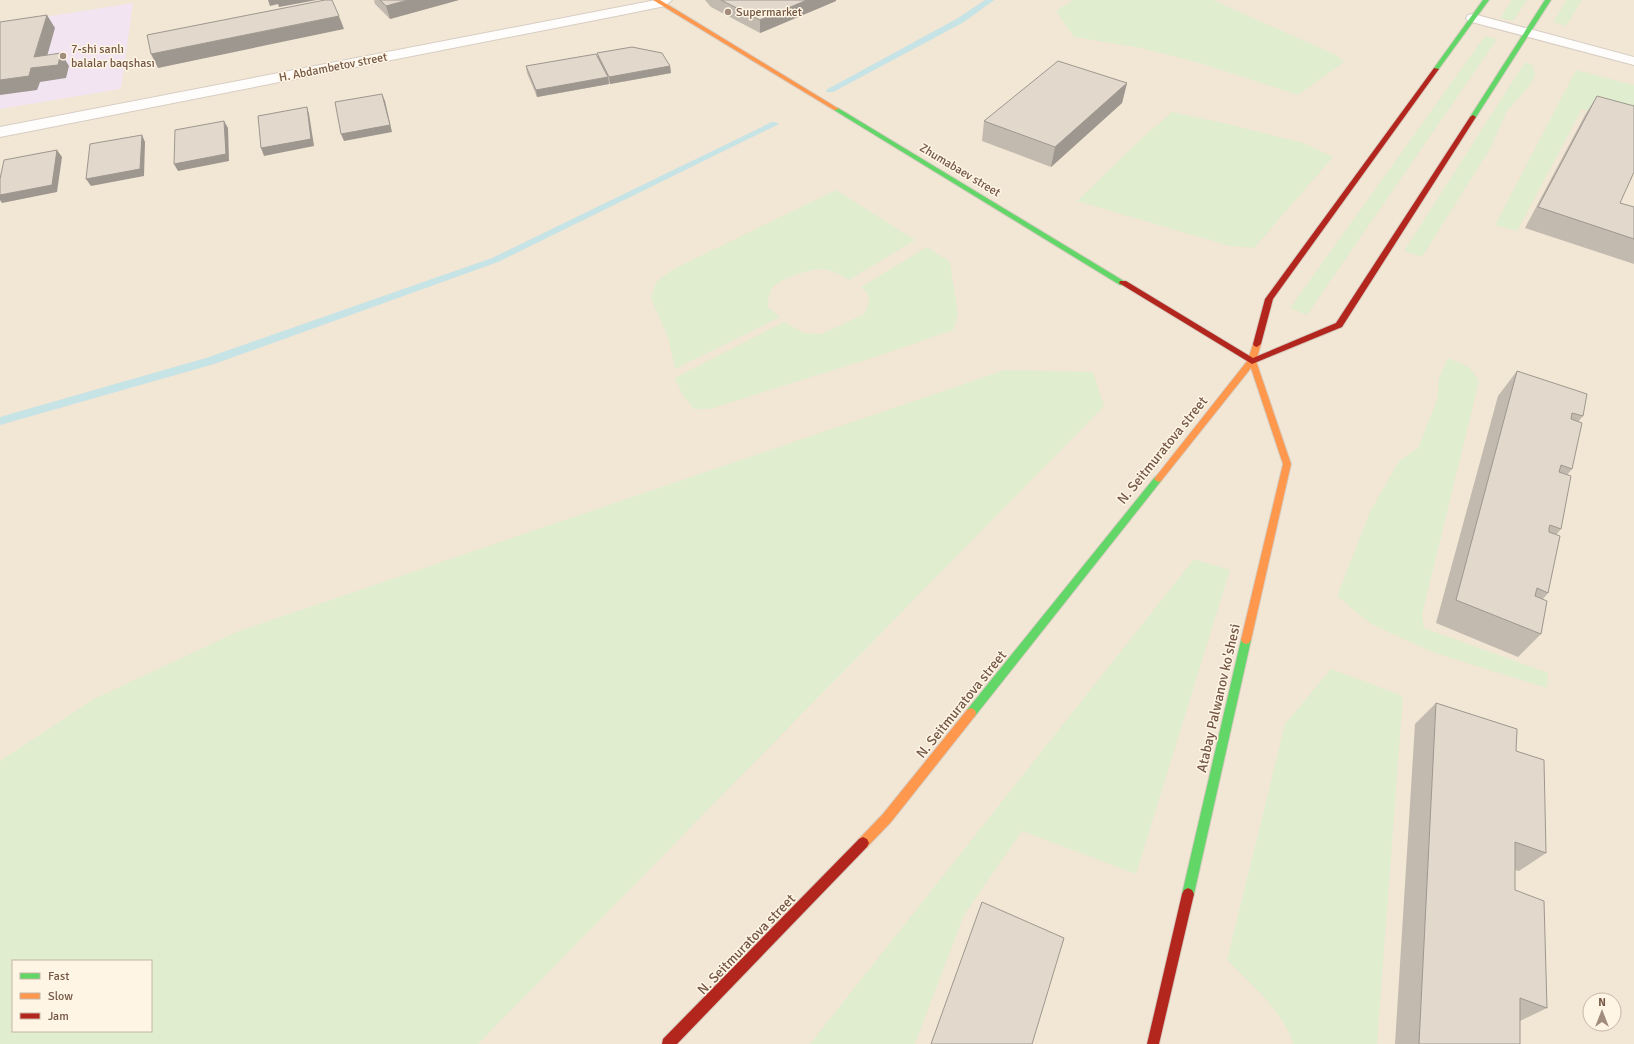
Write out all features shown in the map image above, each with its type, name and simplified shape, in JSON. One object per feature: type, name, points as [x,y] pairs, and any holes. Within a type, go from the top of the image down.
[{"type":"street","points":[[1252,361],[1269,299],[1486,0]]},
{"type":"street","points":[[1252,361],[1339,325],[1548,0]]},
{"type":"street","name":"H. Abdambetov street","points":[[0,132],[661,1]]},
{"type":"street","name":"Zhumabaev street","points":[[661,1],[1252,361]]},
{"type":"street","points":[[1473,18],[1634,61]]},
{"type":"street","name":"N. Seitmuratova street","points":[[668,1044],[887,818],[1252,361]]},
{"type":"street","name":"Atabay Palwanov ko'shesi","points":[[1153,1044],[1286,464],[1252,361]]},
{"type":"shaded area","points":[[0,0],[1634,0],[1634,1044],[0,1044]]},
{"type":"shaded area","name":"7-shi sanlı balalar baqshası","points":[[133,3],[121,89],[0,109],[0,24]]},
{"type":"green space","points":[[1073,0],[1213,0],[1336,55],[1344,62],[1298,95],[1203,64],[1141,48],[1074,37],[1056,11]]},
{"type":"green space","points":[[1512,0],[1527,0],[1513,21],[1500,18]]},
{"type":"green space","points":[[1567,0],[1582,0],[1566,26],[1553,22]]},
{"type":"green space","points":[[1485,36],[1497,39],[1307,315],[1290,308]]},
{"type":"green space","points":[[1525,62],[1533,65],[1535,76],[1530,85],[1507,111],[1490,149],[1422,257],[1404,251]]},
{"type":"green space","points":[[1576,70],[1634,85],[1634,123],[1582,109],[1517,231],[1495,225]]},
{"type":"green space","points":[[1172,112],[1303,143],[1333,157],[1254,248],[1230,246],[1077,201],[1141,139]]},
{"type":"green space","points":[[836,190],[915,240],[849,280],[831,271],[819,269],[780,281],[770,291],[768,307],[780,317],[675,369],[668,337],[651,299],[656,282],[672,270]]},
{"type":"green space","points":[[927,247],[950,262],[958,315],[953,330],[881,355],[710,409],[694,409],[682,394],[675,378],[784,322],[804,333],[822,334],[864,314],[869,303],[868,294],[861,287]]},
{"type":"green space","points":[[1448,358],[1469,367],[1479,381],[1422,615],[1424,628],[1548,673],[1547,688],[1432,652],[1371,624],[1337,596],[1370,512],[1399,461],[1418,448],[1437,400],[1439,378]]},
{"type":"green space","points":[[1005,370],[1093,372],[1104,406],[478,1044],[0,1044],[0,761],[92,700],[239,631]]},
{"type":"green space","points":[[1194,559],[1230,570],[1136,874],[1022,831],[964,915],[915,1044],[810,1044]]},
{"type":"green space","points":[[1331,669],[1403,696],[1377,1044],[1293,1044],[1289,1032],[1274,1010],[1255,988],[1227,960],[1285,724]]},
{"type":"building","points":[[325,0],[332,0],[339,16],[151,54],[147,35]]},
{"type":"building","points":[[380,0],[408,0],[386,6]]},
{"type":"building","points":[[721,0],[807,0],[760,20]]},
{"type":"building","points":[[47,15],[34,57],[61,53],[58,65],[31,68],[29,76],[0,80],[0,22]]},
{"type":"building","points":[[632,47],[662,53],[670,66],[609,77],[597,53]]},
{"type":"building","points":[[596,54],[608,77],[536,90],[526,66]]},
{"type":"building","points":[[1058,61],[1127,83],[1055,147],[984,121]]},
{"type":"building","points":[[382,94],[390,125],[341,134],[335,102]]},
{"type":"building","points":[[1597,96],[1634,106],[1634,172],[1620,203],[1634,207],[1634,239],[1538,207]]},
{"type":"building","points":[[307,107],[311,139],[261,148],[258,116]]},
{"type":"building","points":[[224,121],[226,154],[174,164],[175,130]]},
{"type":"building","points":[[142,135],[140,169],[86,179],[90,144]]},
{"type":"building","points":[[57,150],[52,185],[0,195],[0,179],[4,160]]},
{"type":"building","points":[[1517,371],[1587,394],[1583,416],[1572,413],[1571,419],[1582,423],[1572,469],[1561,465],[1559,472],[1571,476],[1561,529],[1550,525],[1549,528],[1549,532],[1560,536],[1548,593],[1537,588],[1535,596],[1547,601],[1541,634],[1456,600]]},
{"type":"building","points":[[1436,703],[1517,729],[1516,751],[1544,760],[1546,853],[1515,842],[1515,890],[1544,901],[1547,1008],[1520,998],[1520,1044],[1419,1044]]},
{"type":"building","points":[[982,902],[1064,938],[1032,1044],[931,1044]]},
{"type":"waterway","points":[[830,90],[961,20],[990,0]]},
{"type":"waterway","points":[[0,421],[210,361],[495,260],[775,124]]},
{"type":"traffic: fast","points":[[1436,69],[1486,0]]},
{"type":"traffic: fast","points":[[1473,117],[1548,0]]},
{"type":"traffic: fast","points":[[836,109],[1123,283]]},
{"type":"traffic: fast","points":[[971,713],[1158,479]]},
{"type":"traffic: fast","points":[[1188,894],[1246,640]]},
{"type":"traffic: slow","points":[[656,0],[836,109]]},
{"type":"traffic: slow","points":[[1158,479],[1252,361],[1257,344]]},
{"type":"traffic: slow","points":[[1246,640],[1287,464],[1252,361]]},
{"type":"traffic: slow","points":[[863,843],[887,818],[971,713]]},
{"type":"traffic: jam","points":[[1257,344],[1269,299],[1436,69]]},
{"type":"traffic: jam","points":[[1252,361],[1339,325],[1473,117]]},
{"type":"traffic: jam","points":[[1123,283],[1252,361]]},
{"type":"traffic: jam","points":[[668,1044],[863,843]]},
{"type":"traffic: jam","points":[[1153,1044],[1188,894]]},
{"type":"place","name":"Supermarket","points":[[728,12]]},
{"type":"place","name":"7-shi sanlı balalar baqshası","points":[[63,56]]}]
